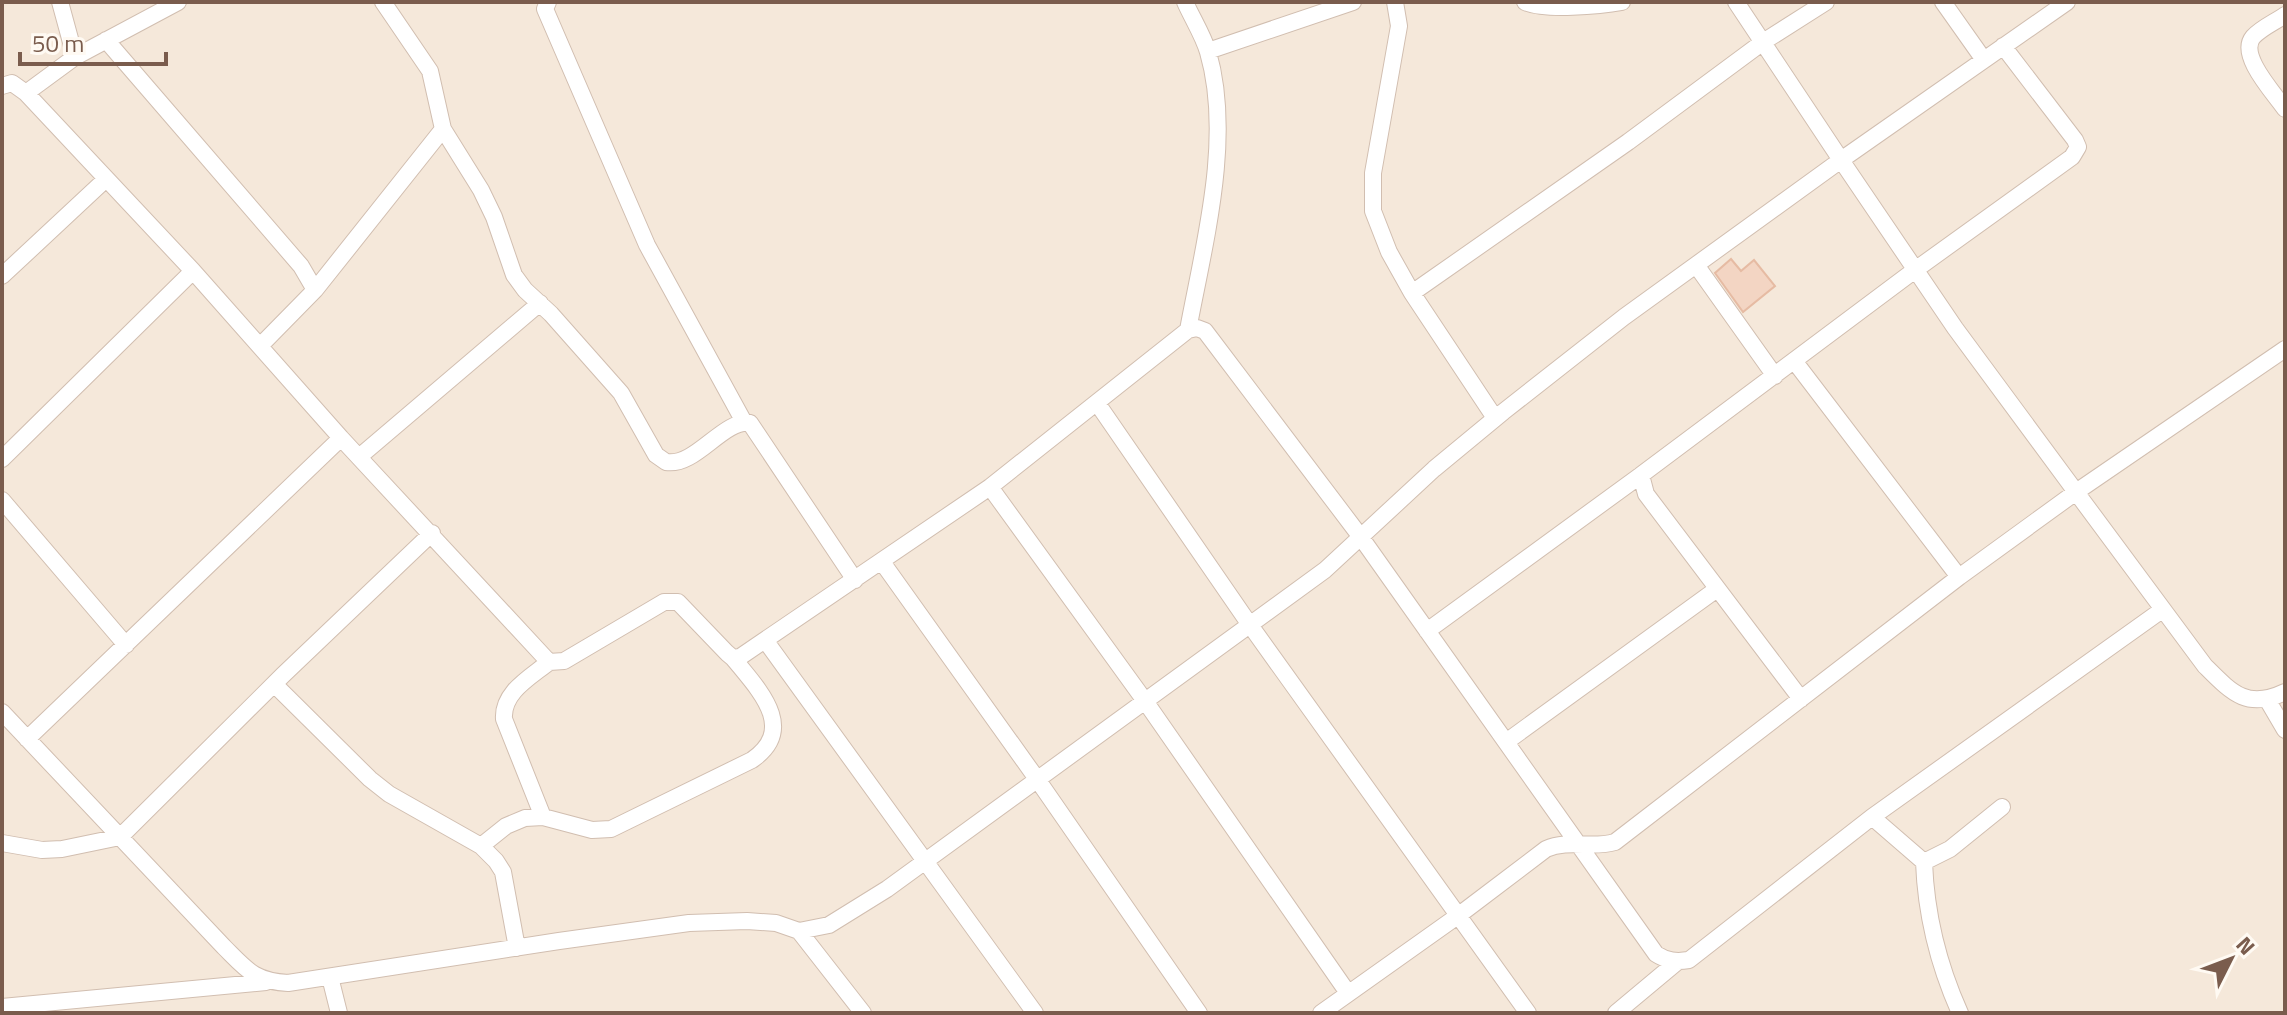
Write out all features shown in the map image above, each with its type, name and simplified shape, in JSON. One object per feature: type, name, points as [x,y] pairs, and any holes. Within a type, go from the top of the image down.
[{"type":"street","points":[[60,2],[75,57]]},
{"type":"street","points":[[26,93],[75,57],[178,2]]},
{"type":"street","points":[[383,2],[430,71],[443,129],[481,190],[514,275],[621,393],[656,455],[666,462],[681,462],[744,422],[750,423],[855,580]]},
{"type":"street","points":[[548,2],[545,9],[647,245],[744,422]]},
{"type":"street","points":[[1185,2],[1208,51],[1215,92],[1217,155],[1208,228],[1188,330]]},
{"type":"street","points":[[1208,51],[1353,2]]},
{"type":"street","points":[[1395,2],[1399,26],[1373,173],[1373,211],[1389,252],[1412,293],[1495,418]]},
{"type":"street","points":[[1525,2],[1540,7],[1560,7],[1622,2]]},
{"type":"street","points":[[1736,2],[1955,328],[2205,666],[2228,689],[2244,699],[2268,701],[2285,692]]},
{"type":"street","points":[[1412,293],[1628,142],[1763,42],[1826,2]]},
{"type":"street","points":[[1943,2],[1984,60]]},
{"type":"street","points":[[2,1007],[266,982],[288,983],[689,923],[776,923],[799,931],[829,925],[854,911],[1325,570],[1495,418],[1624,317],[2067,2]]},
{"type":"street","points":[[2285,15],[2251,39],[2248,48],[2250,60],[2285,109]]},
{"type":"street","points":[[106,40],[301,266],[315,290]]},
{"type":"street","points":[[1427,631],[2072,157],[2078,147],[2003,46]]},
{"type":"street","points":[[2,86],[12,83],[26,93],[193,271],[341,438],[549,662]]},
{"type":"street","points":[[260,346],[315,290],[443,129]]},
{"type":"street","points":[[2,276],[106,179]]},
{"type":"street","points":[[1696,265],[1775,376]]},
{"type":"street","points":[[2,459],[193,271]]},
{"type":"street","points":[[359,457],[540,303]]},
{"type":"street","points":[[733,658],[740,657],[990,487],[1188,330],[1197,328],[1205,331],[1360,536],[1656,954],[1677,962],[1689,960],[1872,817],[2162,610]]},
{"type":"street","points":[[1321,1013],[1546,849],[1562,843],[1600,846],[1615,842],[1959,577],[2076,492],[2285,349]]},
{"type":"street","points":[[1795,362],[1959,577]]},
{"type":"street","points":[[1097,403],[1250,625],[1528,1013]]},
{"type":"street","points":[[27,739],[341,438]]},
{"type":"street","points":[[1641,475],[1646,494],[1801,699]]},
{"type":"street","points":[[990,487],[1145,701],[1348,993]]},
{"type":"street","points":[[2,500],[126,645]]},
{"type":"street","points":[[2,843],[52,850],[120,837],[432,533]]},
{"type":"street","points":[[882,562],[1199,1013]]},
{"type":"street","points":[[1506,742],[1717,589]]},
{"type":"street","points":[[481,846],[506,826],[525,818],[543,817],[592,830],[611,829],[752,760],[766,750],[772,735],[773,718],[767,701],[733,658],[682,605],[671,600],[564,661],[549,662],[511,695],[504,719],[543,817]]},
{"type":"street","points":[[765,640],[1035,1013]]},
{"type":"street","points":[[274,684],[370,779],[389,794],[481,846],[496,861],[503,872],[517,948]]},
{"type":"street","points":[[2268,701],[2285,730]]},
{"type":"street","points":[[2,712],[224,947],[244,967],[266,982]]},
{"type":"street","points":[[1924,862],[1950,849],[2002,807]]},
{"type":"street","points":[[1872,817],[1924,862],[1931,933],[1960,1013]]},
{"type":"street","points":[[799,931],[863,1013]]},
{"type":"street","points":[[1616,1013],[1677,962]]},
{"type":"street","points":[[330,977],[339,1013]]},
{"type":"shaded area","points":[[2,2],[2285,2],[2285,1013],[2,1013]]},
{"type":"building","points":[[1731,259],[1741,271],[1754,260],[1775,286],[1743,312],[1715,273]]}]
